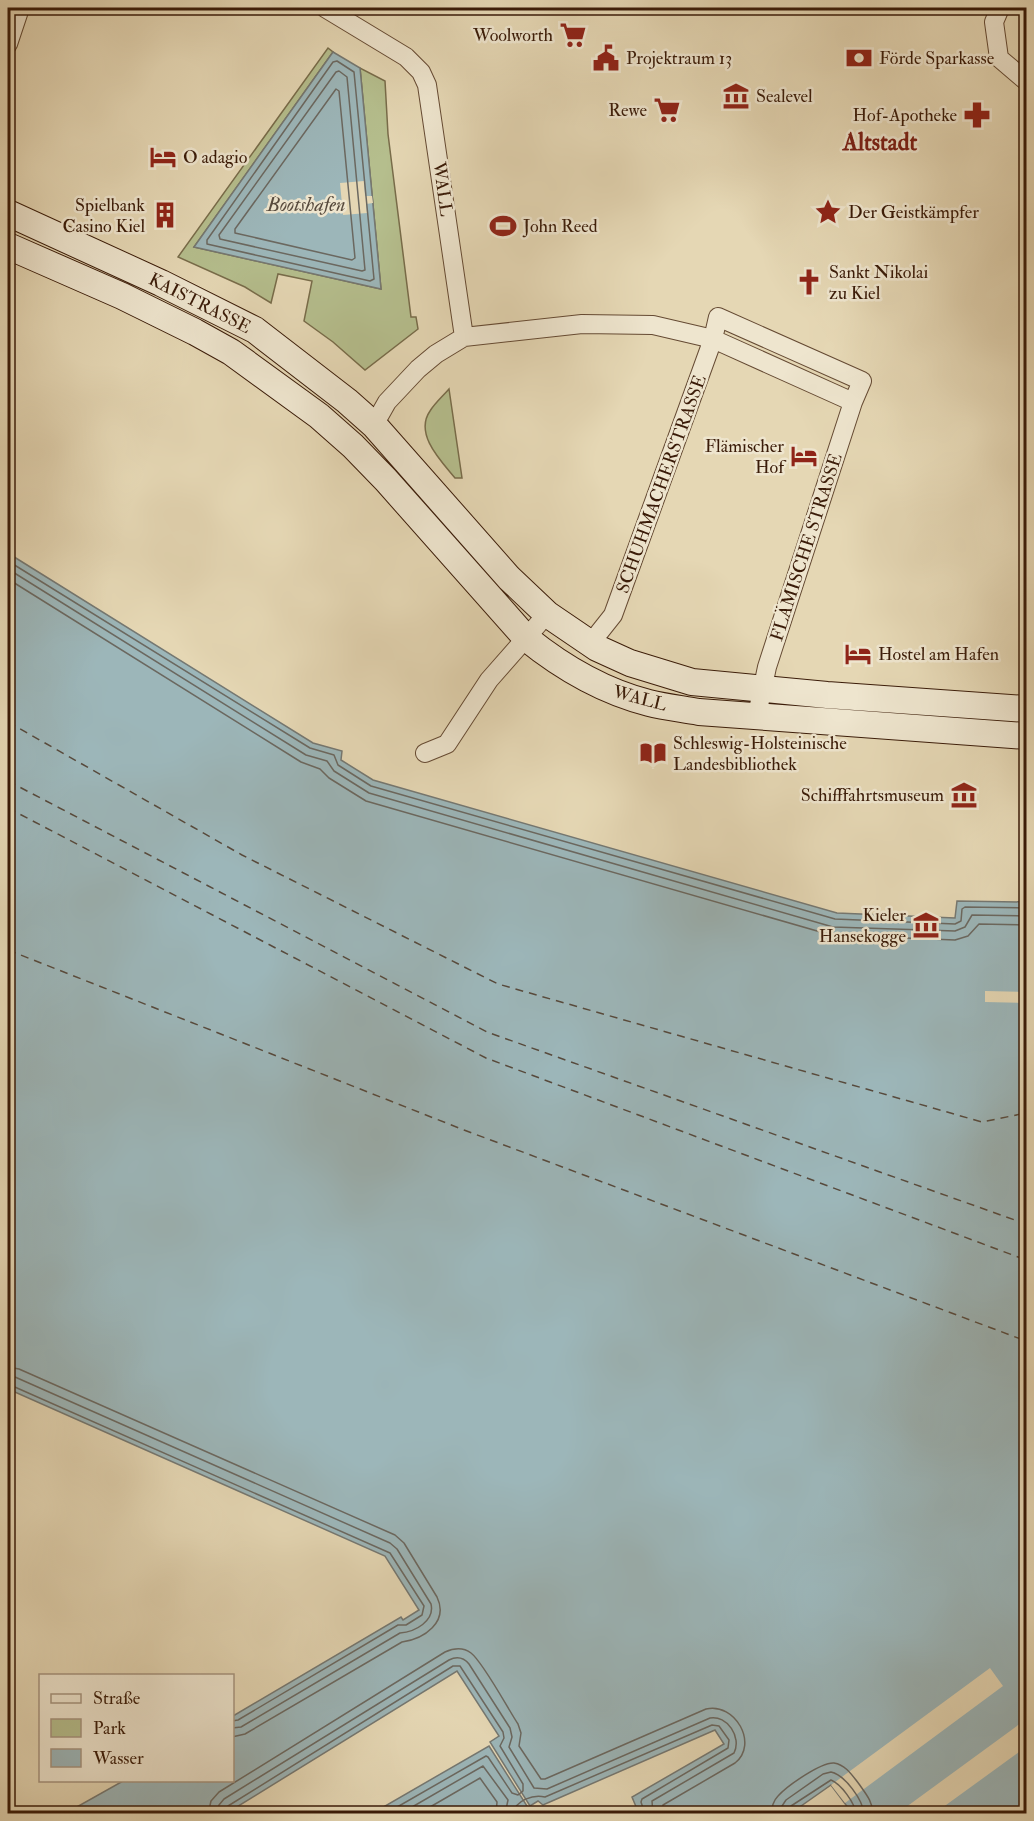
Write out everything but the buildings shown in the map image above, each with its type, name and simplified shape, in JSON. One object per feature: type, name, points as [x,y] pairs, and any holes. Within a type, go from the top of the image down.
[{"type":"main road","name":"KAISTRASSE","points":[[8,213],[161,283],[255,330],[374,424]]},
{"type":"main road","name":"KAISTRASSE","points":[[8,246],[122,296],[195,332],[248,365],[319,416],[353,446]]},
{"type":"main road","name":"WALL","points":[[374,424],[509,578],[547,615],[590,644],[630,663],[692,682],[1026,709]]},
{"type":"main road","name":"WALL","points":[[353,446],[526,638],[578,676],[612,692],[649,703],[699,712],[1026,736]]},
{"type":"street","points":[[8,44],[20,8]]},
{"type":"street","name":"WALL","points":[[325,8],[399,53],[421,72],[427,85],[464,337]]},
{"type":"street","points":[[1000,8],[994,22],[999,58],[1026,81]]},
{"type":"street","name":"SCHUHMACHERSTRASSE","points":[[590,644],[614,615],[713,339],[718,317],[862,381]]},
{"type":"street","points":[[353,446],[374,424],[387,402],[418,369],[464,337],[582,324],[653,325],[713,339],[853,402]]},
{"type":"street","name":"FLÄMISCHE STRASSE","points":[[757,715],[767,667],[853,402],[862,381]]},
{"type":"street","points":[[425,753],[447,744],[489,680],[547,615]]},
{"type":"street","name":"WALL","points":[[1026,722],[1026,736]]},
{"type":"green space","points":[[328,48],[333,52],[194,247],[381,289],[360,68],[385,81],[388,134],[411,317],[416,317],[418,329],[365,370],[304,321],[312,281],[278,274],[271,303],[245,287],[178,257]]},
{"type":"green space","points":[[449,389],[462,478],[455,478],[437,455],[431,447],[425,429],[430,411]]},
{"type":"water","name":"Bootshafen","points":[[333,52],[360,68],[381,289],[194,247]]},
{"type":"water","points":[[11,555],[313,743],[342,751],[341,760],[373,780],[837,913],[955,918],[957,901],[1026,902],[1026,1813],[852,1813],[831,1785],[791,1813],[642,1814],[632,1797],[724,1744],[715,1730],[543,1805],[538,1801],[530,1806],[490,1742],[499,1736],[457,1671],[227,1813],[66,1813],[121,1782],[234,1782],[234,1715],[401,1617],[403,1620],[419,1610],[385,1556],[8,1389],[8,560]]},
{"type":"water","points":[[489,1746],[527,1806],[515,1813],[373,1813]]},
{"type":"pier","points":[[364,181],[365,196],[372,196],[373,203],[366,204],[367,213],[343,215],[340,183]]},
{"type":"pier","points":[[985,991],[1026,992],[1026,1003],[985,1002]]},
{"type":"pier","points":[[990,1668],[1003,1686],[845,1803],[831,1785]]},
{"type":"pier","points":[[1025,1720],[1026,1747],[935,1813],[898,1813]]},
{"type":"ferry route","points":[[8,722],[242,855],[498,984],[982,1122],[1026,1113]]},
{"type":"ferry route","points":[[8,781],[487,1032],[1026,1224]]},
{"type":"ferry route","points":[[8,808],[486,1058],[1026,1260]]},
{"type":"ferry route","points":[[8,950],[464,1130],[1026,1341]]},
{"type":"place","name":"Woolworth","points":[[573,35]]},
{"type":"place","name":"Projektraum 13","points":[[606,58]]},
{"type":"place","name":"Förde Sparkasse","points":[[859,58]]},
{"type":"place","name":"Sealevel","points":[[736,96]]},
{"type":"place","name":"Rewe","points":[[667,110]]},
{"type":"place","name":"Hof-Apotheke","points":[[977,115]]},
{"type":"place","name":"O adagio","points":[[163,157]]},
{"type":"place","name":"Der Geistkämpfer","points":[[828,212]]},
{"type":"place","name":"Spielbank Casino Kiel","points":[[165,215]]},
{"type":"place","name":"John Reed","points":[[503,226]]},
{"type":"place","name":"Sankt Nikolai zu Kiel","points":[[809,282]]},
{"type":"place","name":"Flämischer Hof","points":[[804,456]]},
{"type":"place","name":"Hostel am Hafen","points":[[858,654]]},
{"type":"place","name":"Schleswig-Holsteinische Landesbibliothek","points":[[653,753]]},
{"type":"place","name":"Schifffahrtsmuseum","points":[[964,795]]},
{"type":"place","name":"Kieler Hansekogge","points":[[926,925]]},
{"type":"district","name":"Altstadt","points":[[880,142]]}]
